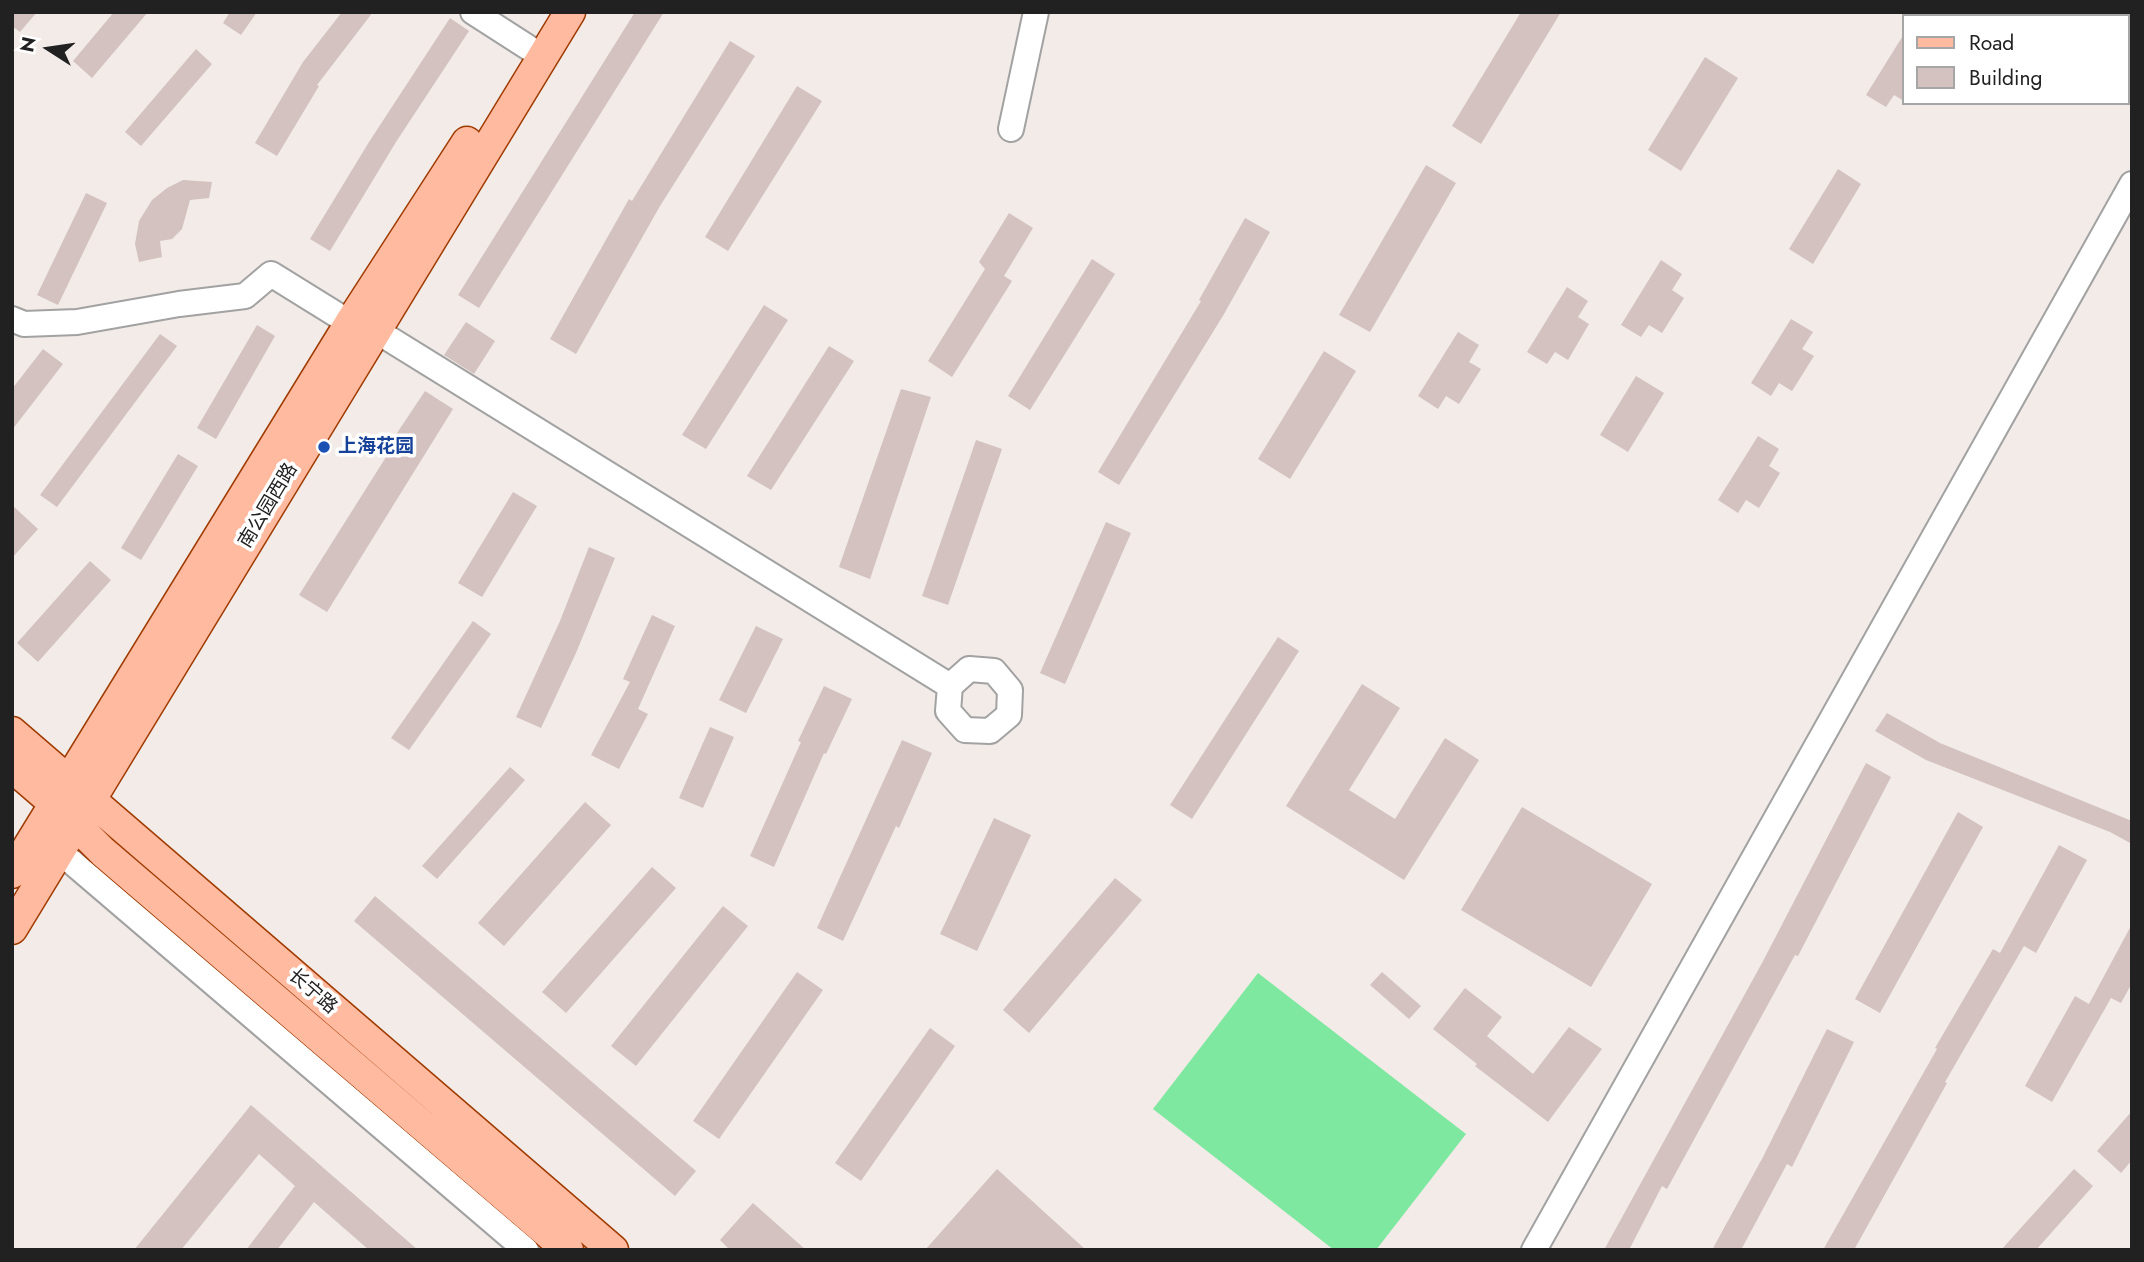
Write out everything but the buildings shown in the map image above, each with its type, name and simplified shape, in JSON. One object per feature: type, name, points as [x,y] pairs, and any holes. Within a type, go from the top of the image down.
[{"type":"main road","name":"南公园西路","points":[[12,929],[84,814],[362,326],[550,12]]},
{"type":"main road","name":"南公园西路","points":[[12,873],[362,326],[570,12]]},
{"type":"main road","name":"长宁路","points":[[12,732],[84,814],[613,1250]]},
{"type":"main road","name":"长宁路","points":[[12,767],[62,792]]},
{"type":"main road","name":"长宁路","points":[[84,814],[103,852],[568,1250]]},
{"type":"street","points":[[473,12],[529,48]]},
{"type":"street","points":[[1011,130],[1036,12]]},
{"type":"street","points":[[1534,1250],[2132,184]]},
{"type":"street","points":[[12,319],[24,324],[78,322],[179,304],[245,296],[271,274],[362,326],[950,686]]},
{"type":"street","points":[[60,852],[526,1250]]},
{"type":"green space","points":[[1258,973],[1466,1134],[1376,1250],[1334,1250],[1153,1109]]},
{"type":"place","name":"上海花园","points":[[324,447]]}]
